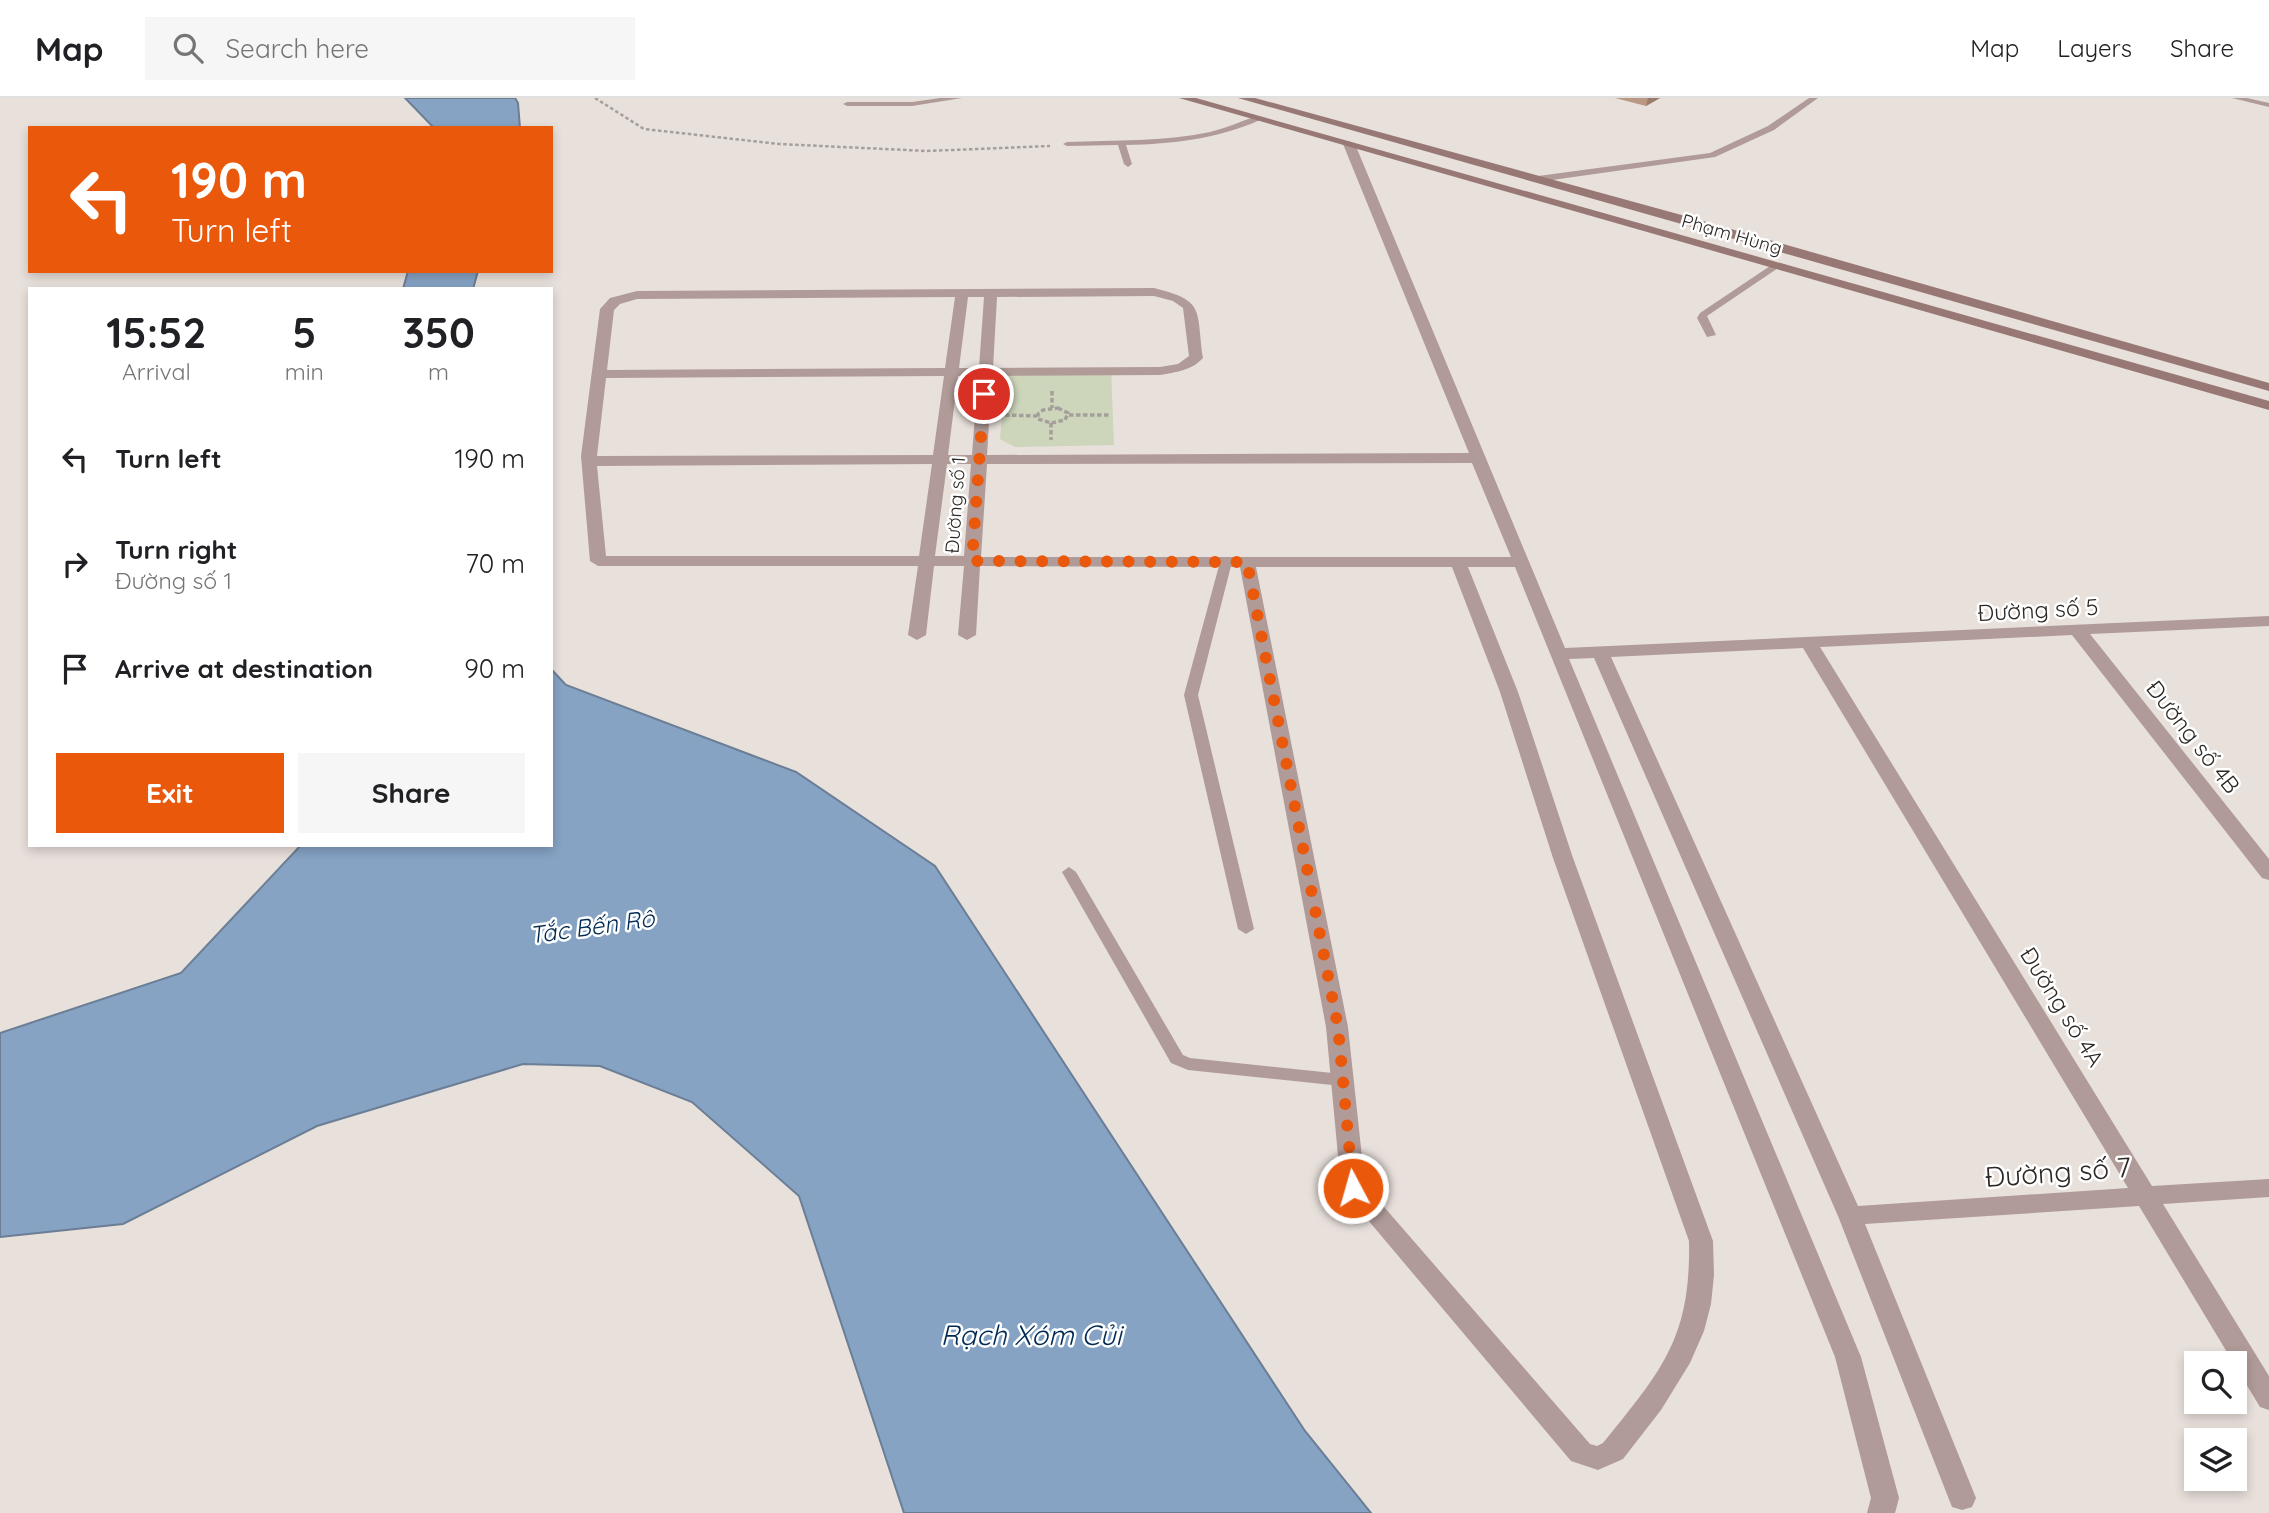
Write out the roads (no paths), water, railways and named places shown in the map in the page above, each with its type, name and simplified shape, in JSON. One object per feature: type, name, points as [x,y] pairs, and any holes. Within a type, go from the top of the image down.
[{"type":"main road","name":"Phạm Hùng","points":[[1184,98],[2269,406]]},
{"type":"main road","name":"Phạm Hùng","points":[[1242,98],[1538,178],[2269,387]]},
{"type":"street","points":[[1349,144],[1848,1357],[1885,1498],[1881,1513]]},
{"type":"street","points":[[599,374],[1160,371],[1182,367],[1196,358],[1189,307],[1178,298],[1154,292],[637,295],[615,302],[607,309],[599,374],[590,461],[597,561],[1521,562]]},
{"type":"street","points":[[917,635],[962,293]]},
{"type":"street","name":"Đường số 1","points":[[967,635],[991,293]]},
{"type":"street","points":[[590,461],[1477,458]]},
{"type":"street","points":[[1237,562],[1338,1027],[1353,1188],[1581,1453],[1598,1458],[1612,1451],[1684,1354],[1698,1311],[1703,1271],[1701,1241],[1563,858],[1509,692],[1458,562]]},
{"type":"street","name":"Đường số 5","points":[[1558,653],[1809,644],[2269,621]]},
{"type":"street","name":"Đường số 4B","points":[[2078,631],[2269,873]]},
{"type":"street","name":"Đường số 4A","points":[[1809,644],[2269,1399]]},
{"type":"street","points":[[1600,652],[1850,1216],[1962,1498]]},
{"type":"street","name":"Đường số 7","points":[[1850,1216],[2269,1188]]},
{"type":"lane","points":[[847,104],[912,104],[958,98]]},
{"type":"lane","points":[[1538,178],[1712,155],[1771,128],[1814,98]]},
{"type":"lane","points":[[2236,98],[2269,105]]},
{"type":"lane","points":[[1062,145],[1206,134],[1241,127],[1256,118]]},
{"type":"lane","points":[[1121,142],[1128,163]]},
{"type":"lane","points":[[1711,335],[1703,315],[1776,266]]},
{"type":"lane","points":[[1237,562],[1191,695],[1246,929]]},
{"type":"lane","points":[[1069,872],[1177,1059],[1188,1064],[1342,1080]]},
{"type":"water","points":[[405,98],[515,98],[518,103],[520,126],[432,126]]},
{"type":"water","points":[[407,273],[477,273],[474,287],[404,287]]},
{"type":"water","name":"Rạch Xóm Củi","points":[[553,671],[566,685],[796,772],[935,866],[1305,1431],[1371,1513],[904,1513],[799,1196],[692,1102],[600,1066],[523,1064],[317,1126],[123,1224],[0,1237],[0,1033],[181,973],[299,847],[553,847]]},
{"type":"water label","name":"Tắc Bến Rô","points":[[592,927]]}]
